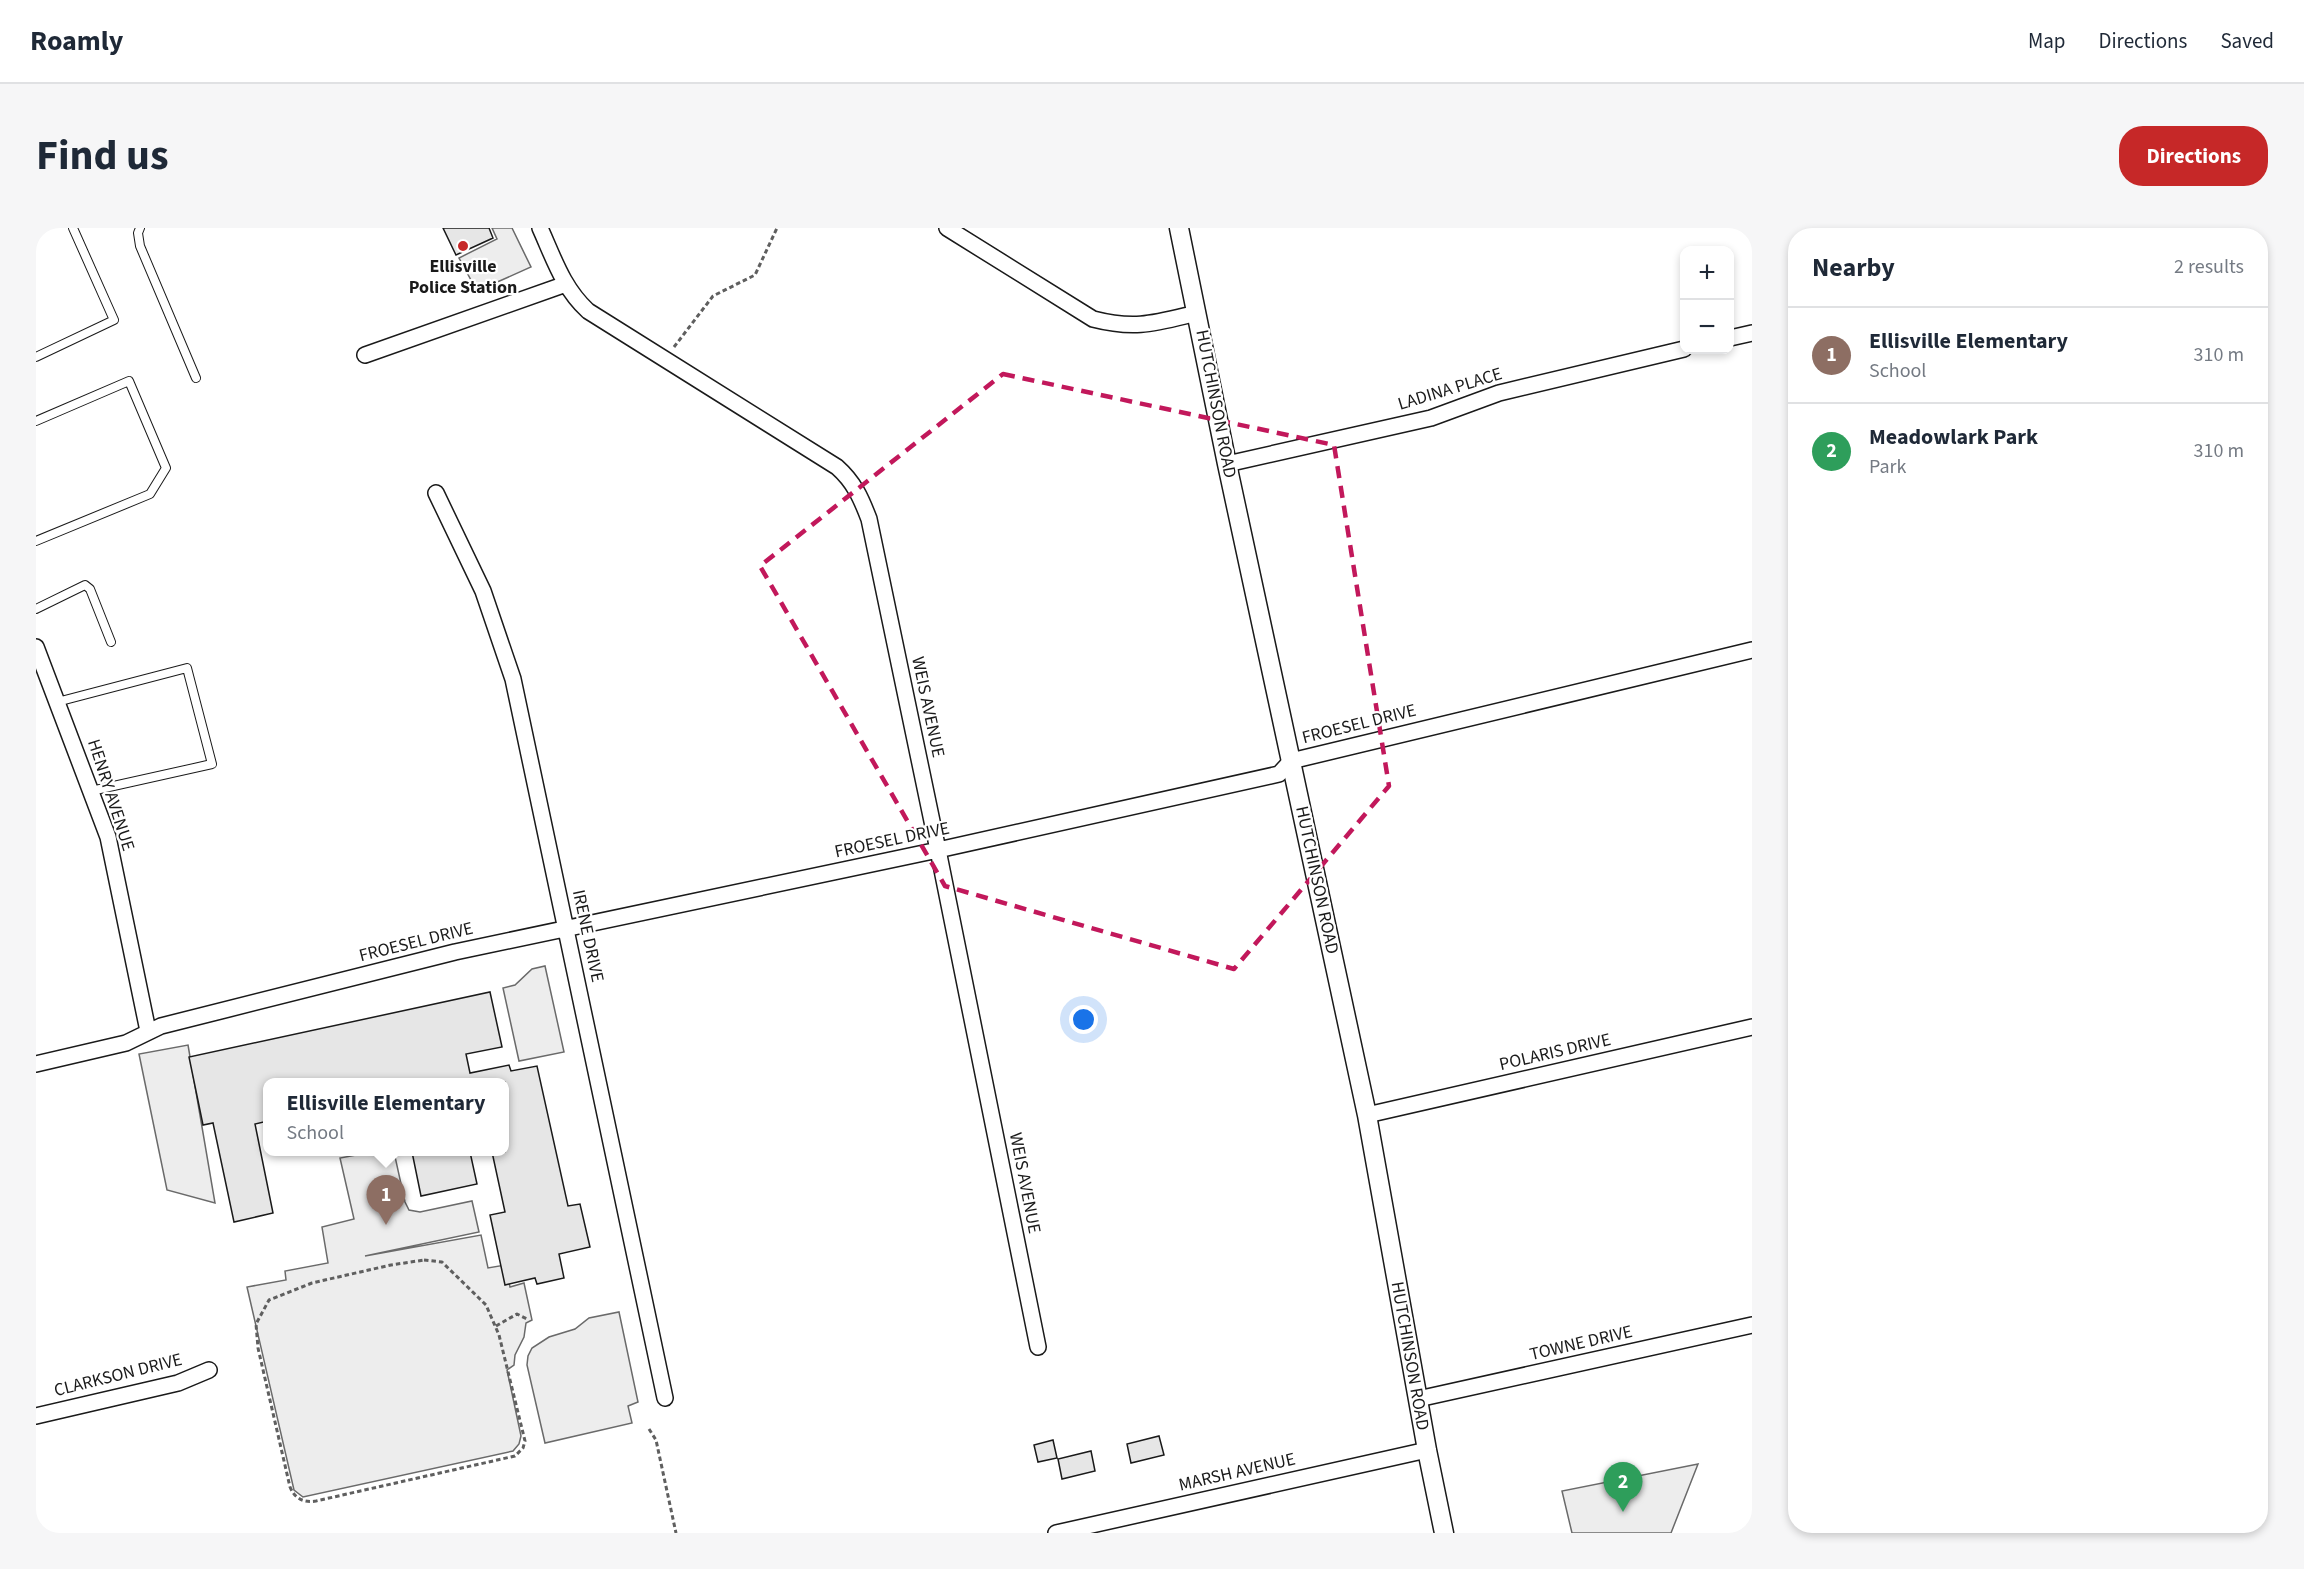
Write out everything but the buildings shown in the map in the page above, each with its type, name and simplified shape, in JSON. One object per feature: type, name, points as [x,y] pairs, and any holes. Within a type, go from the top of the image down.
[{"type":"street","name":"WEIS AVENUE","points":[[540,228],[574,298],[588,311],[837,467],[851,480],[862,498],[869,519],[938,850],[1038,1347]]},
{"type":"street","points":[[947,228],[1093,319],[1117,325],[1142,326],[1197,313]]},
{"type":"street","name":"HUTCHINSON ROAD","points":[[1179,228],[1227,464],[1367,1115],[1426,1450],[1444,1533]]},
{"type":"street","points":[[365,355],[566,284]]},
{"type":"street","points":[[1734,337],[1752,333]]},
{"type":"street","name":"LADINA PLACE","points":[[1227,464],[1431,418],[1499,393],[1680,350]]},
{"type":"street","name":"IRENE DRIVE","points":[[436,493],[483,591],[513,679],[567,927],[632,1249],[666,1398]]},
{"type":"street","name":"HENRY AVENUE","points":[[36,647],[108,837],[147,1031]]},
{"type":"street","name":"FROESEL DRIVE","points":[[36,1064],[126,1043],[147,1031],[454,952],[938,850],[1279,774],[1291,760],[1752,650]]},
{"type":"street","name":"POLARIS DRIVE","points":[[1367,1115],[1752,1027]]},
{"type":"street","name":"TOWNE DRIVE","points":[[1418,1399],[1752,1325]]},
{"type":"street","name":"CLARKSON DRIVE","points":[[36,1416],[178,1383],[209,1370]]},
{"type":"street","name":"MARSH AVENUE","points":[[1056,1533],[1426,1450]]},
{"type":"lane","points":[[36,357],[114,320],[72,228]]},
{"type":"lane","points":[[140,228],[138,233],[140,246],[196,378]]},
{"type":"lane","points":[[36,421],[129,381],[166,468],[150,494],[36,541]]},
{"type":"lane","points":[[36,609],[85,585],[90,589],[111,642]]},
{"type":"lane","points":[[57,702],[188,668],[212,764],[91,792]]},
{"type":"path","points":[[671,351],[713,296],[755,275],[777,228]]},
{"type":"path","points":[[424,1260],[442,1262],[486,1305],[496,1326],[525,1441],[523,1448],[515,1456],[316,1501],[308,1502],[293,1494],[258,1348],[256,1324],[269,1300],[312,1283],[391,1264],[424,1260]]},
{"type":"path","points":[[496,1326],[517,1314],[527,1319]]},
{"type":"path","points":[[649,1429],[656,1440],[676,1533]]},
{"type":"highlighted area","points":[[1003,374],[1334,445],[1389,786],[1234,969],[945,886],[760,566]]},
{"type":"shaded area","points":[[492,228],[512,228],[531,267],[477,291],[459,258],[497,239]]},
{"type":"shaded area","points":[[545,966],[564,1052],[519,1061],[503,988],[515,985],[532,969]]},
{"type":"shaded area","points":[[188,1045],[215,1203],[167,1190],[139,1054]]},
{"type":"shaded area","points":[[395,1156],[405,1202],[409,1210],[420,1212],[472,1201],[479,1232],[365,1256],[481,1235],[488,1268],[505,1265],[510,1287],[524,1283],[532,1320],[526,1323],[524,1337],[515,1355],[514,1365],[507,1370],[521,1436],[519,1444],[513,1451],[303,1497],[294,1490],[247,1287],[286,1280],[285,1271],[328,1263],[322,1227],[354,1219],[340,1158]]},
{"type":"shaded area","points":[[619,1312],[638,1402],[628,1406],[632,1423],[545,1443],[527,1365],[532,1348],[549,1337],[575,1329],[589,1318]]},
{"type":"shaded area","points":[[1698,1464],[1671,1533],[1572,1533],[1562,1491]]},
{"type":"place","name":"Ellisville Police Station","points":[[463,246]]},
{"type":"place","name":"Ellisville Elementary","points":[[386,1225]]},
{"type":"place","name":"Meadowlark Park","points":[[1623,1512]]}]
